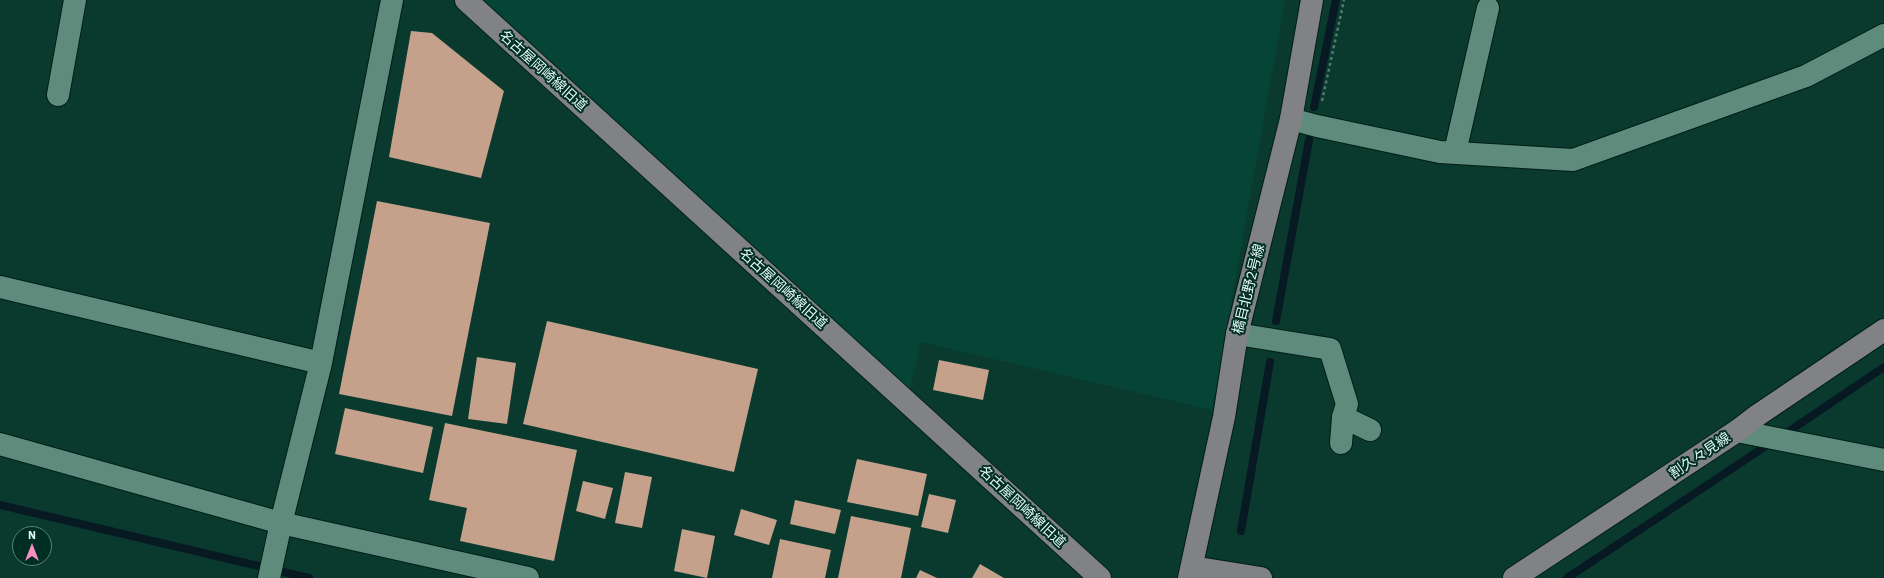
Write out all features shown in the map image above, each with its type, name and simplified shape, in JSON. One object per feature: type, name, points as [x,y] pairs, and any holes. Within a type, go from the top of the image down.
[{"type":"street","points":[[58,94],[75,0]]},
{"type":"street","points":[[269,578],[280,523],[321,364],[392,0]]},
{"type":"street","name":"名古屋岡崎線旧道","points":[[466,0],[1100,578]]},
{"type":"street","name":"橋目北野2号線","points":[[1190,573],[1224,417],[1237,334],[1291,118],[1312,0]]},
{"type":"street","points":[[1455,152],[1488,8]]},
{"type":"street","points":[[1291,118],[1317,126],[1440,152],[1573,160],[1806,76],[1884,35]]},
{"type":"street","points":[[0,287],[321,364]]},
{"type":"street","name":"割久々見線","points":[[1514,578],[1737,431],[1884,330]]},
{"type":"street","points":[[1237,334],[1330,349],[1347,404],[1343,417],[1341,443]]},
{"type":"street","points":[[1343,417],[1370,430]]},
{"type":"street","points":[[1737,431],[1884,460]]},
{"type":"street","points":[[0,444],[280,523],[528,578]]},
{"type":"street","points":[[1190,573],[1261,578]]},
{"type":"path","points":[[1317,126],[1344,0]]},
{"type":"shaded area","points":[[473,0],[1285,0],[1212,410],[921,342],[908,397]]},
{"type":"building","points":[[411,31],[432,33],[504,91],[481,178],[389,157]]},
{"type":"building","points":[[377,201],[490,223],[452,416],[339,394]]},
{"type":"building","points":[[547,321],[758,369],[734,472],[523,424]]},
{"type":"building","points":[[477,357],[516,363],[507,424],[468,419]]},
{"type":"building","points":[[939,360],[989,370],[983,400],[933,390]]},
{"type":"building","points":[[345,408],[433,427],[423,473],[335,454]]},
{"type":"building","points":[[445,423],[577,450],[554,561],[460,541],[467,508],[429,500]]},
{"type":"building","points":[[857,459],[927,474],[918,516],[847,502]]},
{"type":"building","points":[[625,472],[652,477],[642,528],[615,523]]},
{"type":"building","points":[[583,481],[613,488],[605,519],[576,511]]},
{"type":"building","points":[[929,494],[956,500],[948,533],[921,527]]},
{"type":"building","points":[[795,500],[841,510],[835,534],[790,524]]},
{"type":"building","points":[[741,509],[777,520],[769,545],[734,535]]},
{"type":"building","points":[[851,516],[911,528],[901,578],[838,578]]},
{"type":"building","points":[[682,529],[715,536],[707,578],[674,571]]},
{"type":"building","points":[[780,539],[831,550],[825,578],[772,578]]},
{"type":"building","points":[[980,564],[1004,578],[972,578]]},
{"type":"building","points":[[920,570],[937,578],[916,578]]},
{"type":"waterway","points":[[1314,107],[1336,0]]},
{"type":"waterway","points":[[1276,321],[1309,140]]},
{"type":"waterway","points":[[1241,531],[1270,362]]},
{"type":"waterway","points":[[1782,436],[1884,367]]},
{"type":"waterway","points":[[1567,578],[1772,442]]},
{"type":"waterway","points":[[0,505],[309,578]]}]
